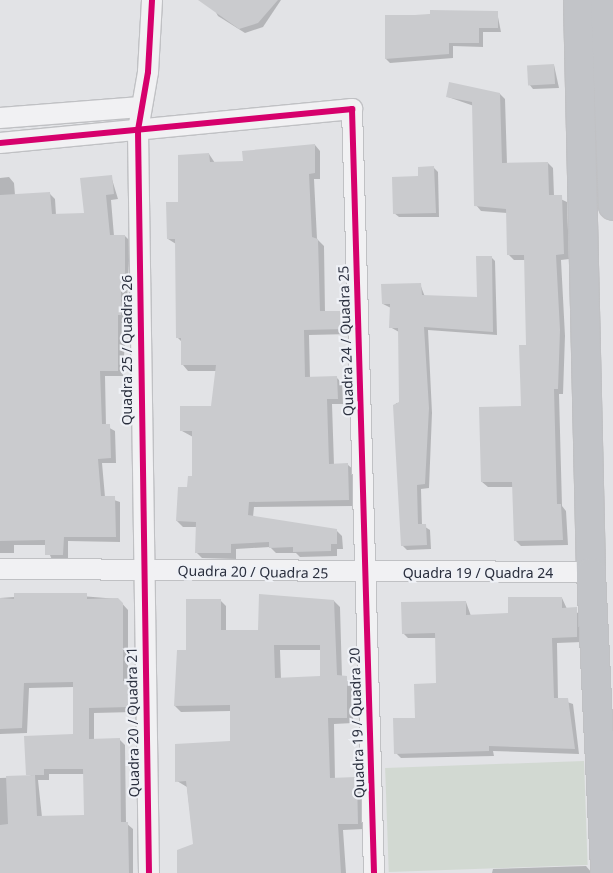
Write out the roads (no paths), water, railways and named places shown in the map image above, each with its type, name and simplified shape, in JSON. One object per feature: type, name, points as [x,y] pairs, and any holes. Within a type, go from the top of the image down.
[{"type":"street","name":"Quadra 25 / Quadra 26","points":[[141,570],[138,130],[142,107],[152,0]]},
{"type":"street","points":[[578,0],[591,572],[608,808],[608,855]]},
{"type":"street","points":[[605,0],[613,206]]},
{"type":"street","points":[[0,118],[142,107]]},
{"type":"street","name":"Quadra 24 / Quadra 25","points":[[138,130],[352,109],[365,573]]},
{"type":"street","points":[[0,143],[138,130]]},
{"type":"street","name":"Quadra 20 / Quadra 25","points":[[0,569],[365,573]]},
{"type":"street","name":"Quadra 20 / Quadra 21","points":[[141,570],[149,873]]},
{"type":"street","name":"Quadra 19 / Quadra 24","points":[[365,573],[591,572]]},
{"type":"street","name":"Quadra 19 / Quadra 20","points":[[365,573],[374,873]]}]
